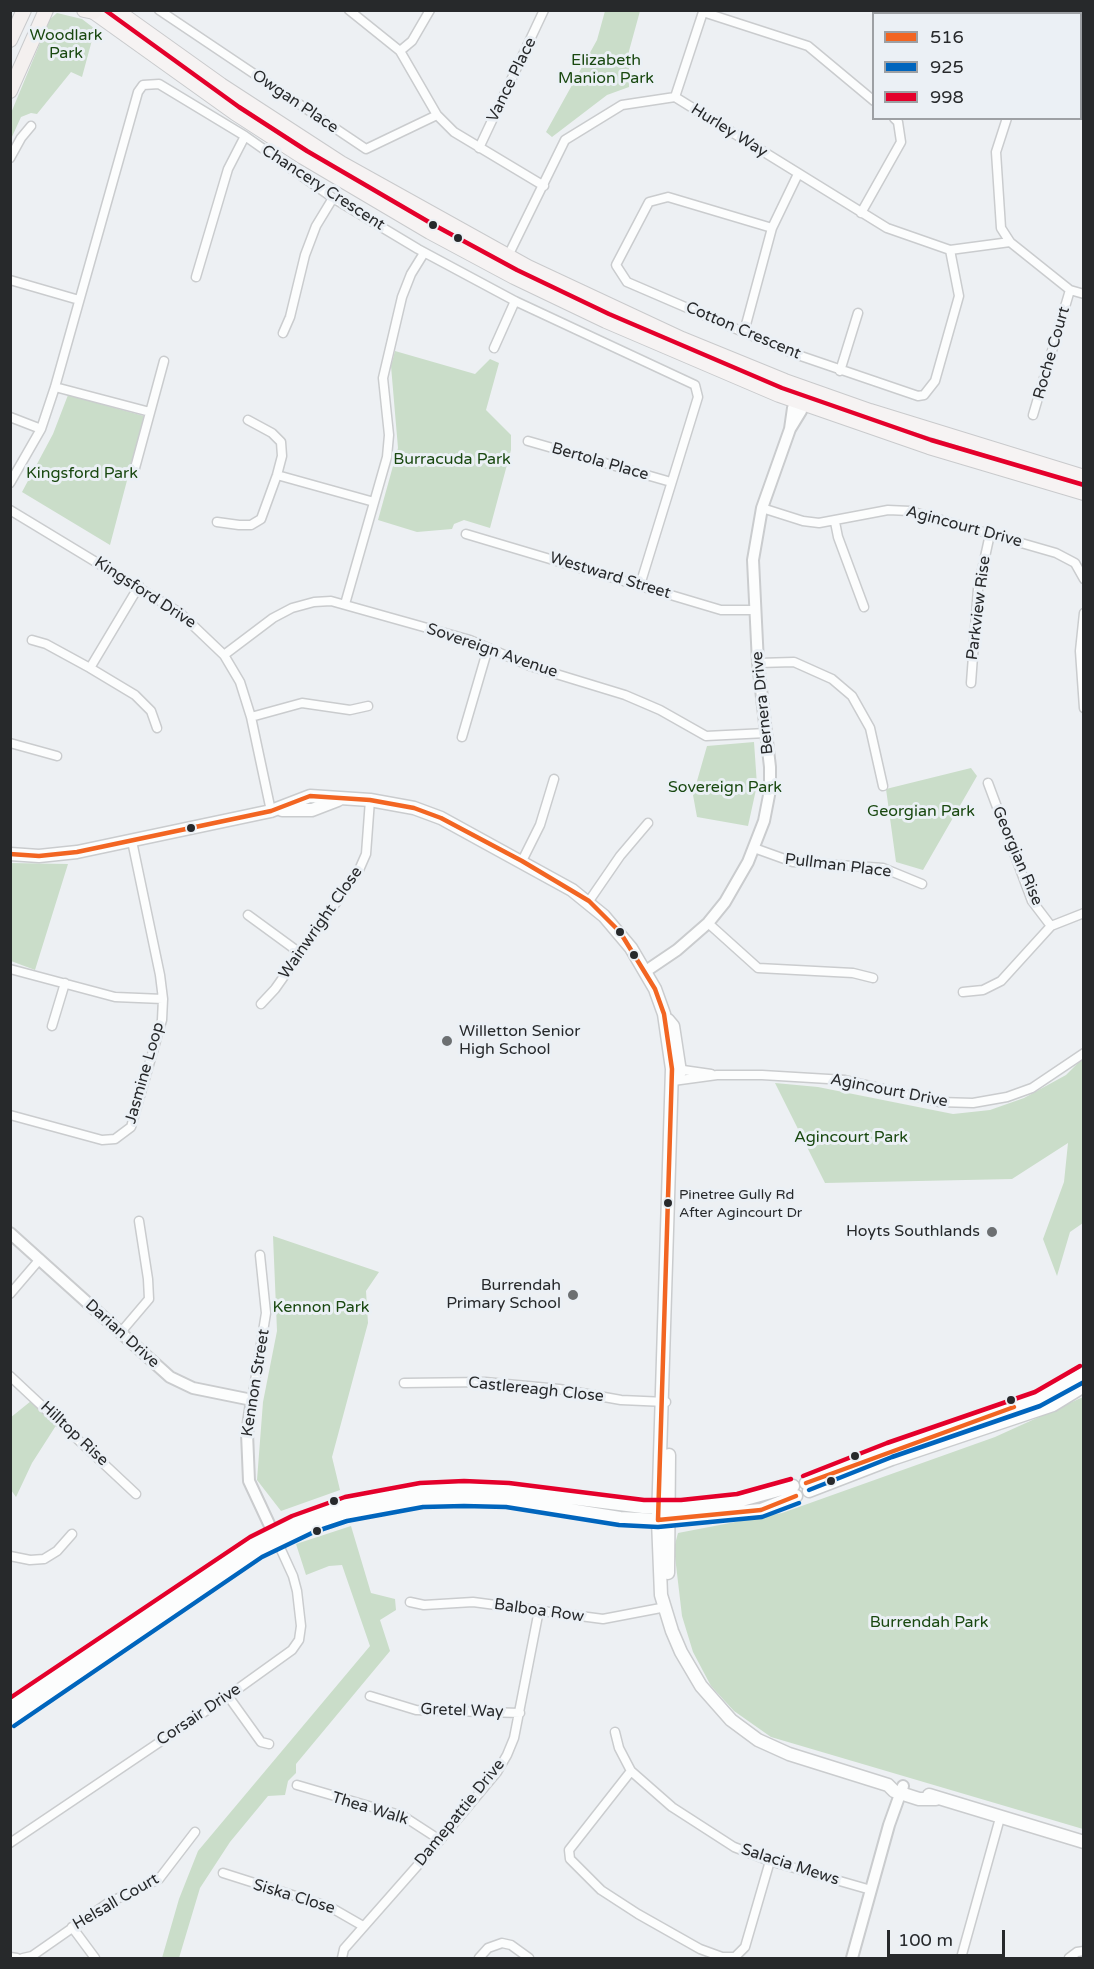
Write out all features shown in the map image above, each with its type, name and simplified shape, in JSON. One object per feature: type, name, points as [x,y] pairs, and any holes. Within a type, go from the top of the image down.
[{"type":"highway","points":[[10,91],[47,13]]},
{"type":"highway","points":[[10,40],[21,14]]},
{"type":"main road","points":[[116,10],[220,85],[341,163],[508,256],[651,325],[763,372],[824,395],[1001,454],[1083,477]]},
{"type":"main road","points":[[90,11],[235,113],[303,157],[514,277],[676,352],[800,403],[929,447],[1083,493]]},
{"type":"main road","points":[[10,854],[64,854],[132,841],[271,811],[309,796],[339,800],[370,800],[414,808],[441,818],[522,861],[589,902],[620,932],[646,971],[664,1014],[676,1075],[661,1595],[681,1652],[694,1676],[731,1720],[758,1740],[789,1754],[896,1788],[919,1799],[936,1799],[1083,1842]]},
{"type":"main road","points":[[663,1514],[676,1075]]},
{"type":"main road","points":[[10,1707],[219,1564],[347,1504],[422,1490],[508,1490],[663,1514],[795,1491],[799,1481],[808,1487],[1038,1399],[1083,1373]]},
{"type":"main road","points":[[852,1470],[892,1459],[1053,1405],[1083,1386]]},
{"type":"main road","points":[[10,1720],[275,1537]]},
{"type":"street","name":"Owgan Place","points":[[159,10],[366,149],[437,115]]},
{"type":"street","points":[[349,10],[400,51],[437,115],[454,132],[544,186]]},
{"type":"street","points":[[400,51],[412,41],[430,10]]},
{"type":"street","name":"Vance Place","points":[[479,148],[544,10]]},
{"type":"street","points":[[675,97],[703,12],[808,46],[872,100]]},
{"type":"street","name":"Chancery Crescent","points":[[10,483],[41,429],[55,387],[138,92],[143,85],[159,84],[245,136],[333,198],[424,253],[515,301],[696,385],[698,397],[640,585]]},
{"type":"street","name":"Hurley Way","points":[[508,256],[565,140],[622,105],[675,97],[886,228],[950,250],[1010,242]]},
{"type":"street","points":[[861,213],[901,142],[896,120]]},
{"type":"street","points":[[1007,120],[996,152],[1001,228],[1010,242],[1070,291],[1083,294]]},
{"type":"street","points":[[10,158],[31,126]]},
{"type":"street","points":[[196,277],[228,169],[245,136]]},
{"type":"street","points":[[744,332],[772,228],[798,174]]},
{"type":"street","name":"Cotton Crescent","points":[[772,228],[668,197],[649,202],[616,265],[627,282],[744,332],[840,371],[909,395],[924,395],[931,388],[959,296],[950,250]]},
{"type":"street","points":[[283,333],[290,317],[305,255],[316,226],[333,198]]},
{"type":"street","points":[[345,604],[388,448],[383,378],[402,297],[411,274],[424,253]]},
{"type":"street","points":[[483,261],[508,256],[514,277]]},
{"type":"street","points":[[10,280],[79,300]]},
{"type":"street","name":"Roche Court","points":[[1033,415],[1070,291]]},
{"type":"street","points":[[494,348],[515,301]]},
{"type":"street","points":[[840,371],[858,313]]},
{"type":"street","points":[[135,468],[164,361]]},
{"type":"street","points":[[763,372],[794,391],[800,403],[824,395]]},
{"type":"street","points":[[55,387],[150,412]]},
{"type":"street","name":"Bernera Drive","points":[[646,971],[677,950],[708,923],[725,903],[754,848],[764,822],[770,790],[758,663],[753,560],[762,508],[790,429],[793,408],[800,403]]},
{"type":"street","points":[[10,417],[41,429]]},
{"type":"street","points":[[217,522],[251,525],[261,519],[277,475],[282,456],[281,442],[248,420]]},
{"type":"street","name":"Bertola Place","points":[[528,441],[671,482]]},
{"type":"street","points":[[277,475],[374,502]]},
{"type":"street","name":"Agincourt Drive","points":[[762,508],[803,521],[835,522],[899,509],[1068,558],[1075,563],[1083,579]]},
{"type":"street","name":"Kingsford Drive","points":[[10,510],[140,586],[193,623],[224,655],[240,682],[251,717],[271,811]]},
{"type":"street","points":[[835,522],[851,576],[864,607]]},
{"type":"street","name":"Westward Street","points":[[466,534],[721,610],[755,610]]},
{"type":"street","name":"Parkview Rise","points":[[971,683],[978,589],[990,534]]},
{"type":"street","points":[[90,668],[140,586]]},
{"type":"street","name":"Sovereign Avenue","points":[[224,655],[273,618],[292,608],[314,602],[345,604],[470,640],[531,666],[645,703],[706,736],[766,733]]},
{"type":"street","points":[[1083,613],[1080,651],[1083,708]]},
{"type":"street","points":[[32,640],[46,644],[135,695],[151,711],[157,728]]},
{"type":"street","points":[[462,737],[488,648]]},
{"type":"street","points":[[758,663],[794,662],[832,679],[852,696],[870,728],[883,786]]},
{"type":"street","points":[[251,717],[302,703],[350,710],[368,706]]},
{"type":"street","points":[[10,743],[57,756]]},
{"type":"street","points":[[522,861],[540,825],[554,778]]},
{"type":"street","name":"Georgian Rise","points":[[988,783],[1032,901],[1051,926]]},
{"type":"street","name":"Wainwright Close","points":[[261,1004],[275,989],[359,870],[366,854],[370,800]]},
{"type":"street","points":[[589,902],[620,856],[648,824]]},
{"type":"street","name":"Jasmine Loop","points":[[10,1115],[102,1140],[124,1135],[135,1118],[162,1020],[163,999],[132,841]]},
{"type":"street","name":"Pullman Place","points":[[754,848],[793,862],[883,868],[922,884]]},
{"type":"street","points":[[963,992],[983,990],[1001,981],[1051,926],[1083,913]]},
{"type":"street","points":[[248,915],[300,952]]},
{"type":"street","points":[[708,923],[758,968],[853,973],[873,978]]},
{"type":"street","name":"Jasmine Loop","points":[[10,969],[116,997],[163,999]]},
{"type":"street","points":[[52,1026],[65,983]]},
{"type":"street","name":"Agincourt Drive","points":[[676,1075],[762,1075],[846,1080],[931,1101],[973,1103],[1007,1097],[1032,1088],[1083,1053]]},
{"type":"street","points":[[121,1332],[149,1299],[148,1279],[138,1221]]},
{"type":"street","name":"Darian Drive","points":[[10,1233],[181,1384],[252,1400]]},
{"type":"street","name":"Kennon Street","points":[[260,1255],[266,1313],[247,1433],[248,1472],[255,1497],[275,1537]]},
{"type":"street","points":[[10,1294],[40,1259]]},
{"type":"street","name":"Hilltop Rise","points":[[10,1376],[136,1494]]},
{"type":"street","name":"Castlereagh Close","points":[[404,1383],[485,1382],[559,1389],[621,1400],[665,1402]]},
{"type":"street","points":[[10,1556],[30,1560],[44,1559],[57,1551],[72,1534]]},
{"type":"street","name":"Corsair Drive","points":[[10,1843],[283,1658],[298,1640],[301,1626],[293,1576],[275,1537]]},
{"type":"street","name":"Balboa Row","points":[[410,1602],[424,1605],[473,1602],[603,1619],[666,1607]]},
{"type":"street","name":"Damepattie Drive","points":[[342,1959],[344,1949],[363,1926],[497,1772],[514,1738],[539,1610]]},
{"type":"street","points":[[228,1696],[261,1742],[269,1744]]},
{"type":"street","name":"Gretel Way","points":[[370,1696],[416,1710],[520,1713]]},
{"type":"street","name":"Salacia Mews","points":[[615,1732],[619,1748],[631,1770],[672,1807],[734,1847],[770,1861],[871,1890]]},
{"type":"street","points":[[631,1770],[569,1850],[570,1859],[601,1890],[700,1949],[722,1958],[735,1957],[745,1947],[770,1861]]},
{"type":"street","name":"Thea Walk","points":[[297,1785],[403,1816],[440,1840]]},
{"type":"street","points":[[852,1959],[889,1825],[896,1788]]},
{"type":"street","points":[[961,1959],[1000,1818]]},
{"type":"street","name":"Helsall Court","points":[[23,1959],[32,1956],[108,1903],[159,1879],[195,1832]]},
{"type":"street","name":"Siska Close","points":[[223,1873],[330,1906],[363,1926]]},
{"type":"street","points":[[72,1927],[95,1959]]},
{"type":"street","points":[[479,1959],[488,1948],[502,1943],[511,1946],[529,1959]]},
{"type":"street","points":[[1070,1959],[1077,1952],[1083,1951]]},
{"type":"street","points":[[10,1957],[17,1959]]},
{"type":"green space","name":"Elizabeth Manion Park","points":[[605,11],[640,11],[629,51],[629,87],[607,95],[552,137],[546,132],[597,40]]},
{"type":"green space","name":"Woodlark Park","points":[[57,13],[82,19],[95,29],[82,77],[71,72],[37,114],[31,113],[21,117],[11,139],[11,113],[50,19]]},
{"type":"green space","name":"Burracuda Park","points":[[395,351],[475,374],[490,359],[499,363],[486,410],[511,435],[511,450],[490,528],[464,520],[454,524],[452,529],[417,532],[378,520],[398,448],[391,366]]},
{"type":"green space","name":"Kingsford Park","points":[[68,395],[144,416],[110,545],[22,492],[53,434]]},
{"type":"green space","name":"Sovereign Park","points":[[754,742],[757,785],[748,826],[697,817],[693,795],[707,746]]},
{"type":"green space","name":"Georgian Park","points":[[971,768],[977,776],[923,870],[896,862],[886,789]]},
{"type":"green space","points":[[10,863],[68,864],[35,970],[11,961]]},
{"type":"green space","name":"Agincourt Park","points":[[1083,1058],[1083,1223],[1070,1232],[1057,1276],[1043,1239],[1064,1182],[1068,1143],[1012,1179],[825,1183],[775,1083],[818,1087],[953,1114],[990,1110],[1024,1098],[1066,1075]]},
{"type":"green space","name":"Kennon Park","points":[[273,1236],[379,1272],[366,1291],[368,1323],[332,1457],[340,1490],[281,1511],[257,1480],[263,1402],[277,1331]]},
{"type":"green space","name":"Burrendah Park","points":[[1083,1397],[1083,1829],[771,1737],[734,1711],[711,1686],[693,1652],[682,1616],[674,1548],[678,1533],[782,1513],[995,1437]]},
{"type":"green space","points":[[31,1401],[57,1424],[32,1463],[16,1497],[11,1490],[10,1418]]},
{"type":"green space","points":[[351,1526],[371,1593],[395,1599],[396,1610],[380,1620],[390,1651],[296,1764],[296,1773],[288,1781],[285,1795],[268,1796],[230,1842],[200,1888],[179,1958],[162,1958],[179,1899],[198,1851],[370,1646],[342,1565],[329,1566],[306,1575],[296,1544]]},
{"type":"transit line","name":"998","points":[[105,10],[239,107],[307,151],[517,270],[609,314],[782,388],[931,440],[1084,485]]},
{"type":"transit line","name":"516","points":[[10,854],[39,856],[77,852],[271,811],[310,796],[370,800],[414,808],[441,818],[522,861],[589,901],[620,932],[655,989],[664,1014],[672,1069],[658,1520],[761,1510],[796,1496]]},
{"type":"transit line","name":"998","points":[[803,1476],[887,1443],[1035,1392],[1080,1366]]},
{"type":"transit line","name":"925","points":[[809,1490],[892,1457],[1040,1406],[1084,1382]]},
{"type":"transit line","name":"516","points":[[806,1483],[1014,1407]]},
{"type":"transit line","name":"998","points":[[10,1698],[250,1537],[292,1516],[345,1497],[420,1483],[464,1481],[509,1483],[644,1500],[681,1500],[737,1494],[791,1479]]},
{"type":"transit line","name":"925","points":[[14,1726],[262,1557],[314,1532],[347,1521],[423,1507],[464,1506],[506,1507],[619,1525],[658,1527],[762,1517],[799,1503]]},
{"type":"place","name":"Willetton Senior High School","points":[[447,1041]]},
{"type":"place","name":"Pinetree Gully Rd After Agincourt Dr","points":[[668,1203]]},
{"type":"place","name":"Hoyts Southlands","points":[[992,1232]]},
{"type":"place","name":"Burrendah Primary School","points":[[573,1295]]}]
